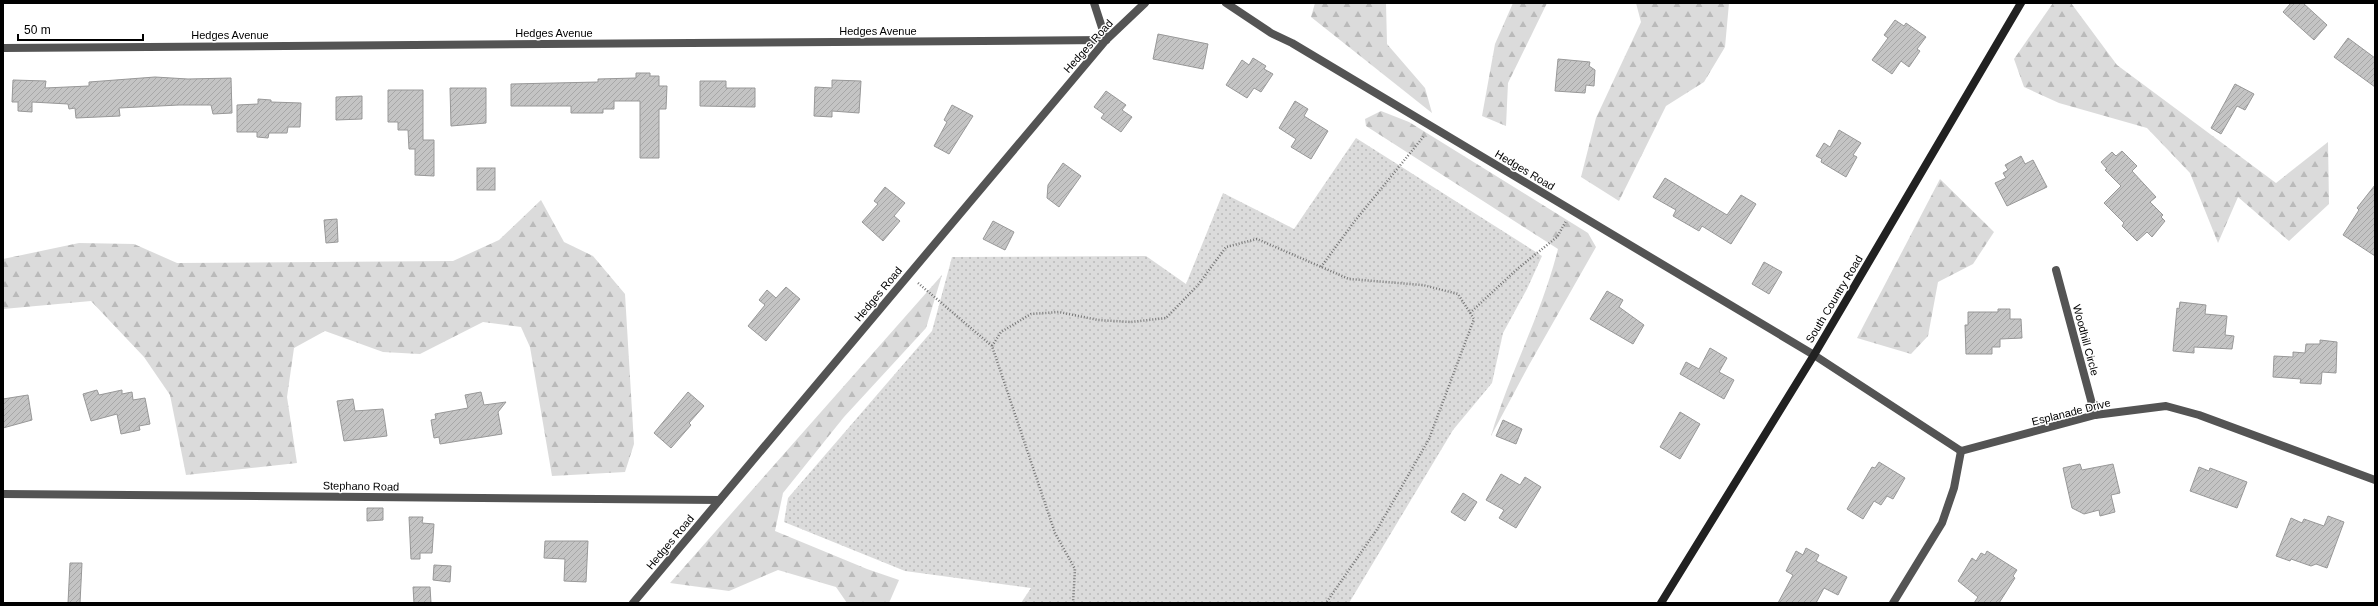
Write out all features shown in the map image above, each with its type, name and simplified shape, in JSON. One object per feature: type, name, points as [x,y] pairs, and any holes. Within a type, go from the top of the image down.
[{"type":"main road","name":"South Country Road","points":[[1662,603],[1814,355],[2022,3]]},
{"type":"street","points":[[1094,3],[1106,40]]},
{"type":"street","name":"Hedges Road","points":[[633,603],[1106,40],[1145,3]]},
{"type":"street","name":"Hedges Road","points":[[1226,3],[1271,33],[1292,43],[1814,355]]},
{"type":"street","name":"Hedges Avenue","points":[[3,48],[1106,40]]},
{"type":"street","name":"Woodhill Circle","points":[[2056,270],[2095,415]]},
{"type":"street","points":[[1814,355],[1961,451],[1954,488],[1942,523],[1893,603]]},
{"type":"street","name":"Esplanade Drive","points":[[1961,451],[2095,415],[2166,406],[2198,415],[2375,480]]},
{"type":"street","name":"Stephano Road","points":[[3,494],[719,500]]},
{"type":"path","points":[[1321,267],[1354,222],[1432,127]]},
{"type":"path","points":[[1470,313],[1516,270],[1557,237],[1572,211]]},
{"type":"path","points":[[992,346],[1001,332],[1032,314],[1059,312],[1098,320],[1131,322],[1166,318],[1198,285],[1226,248],[1257,240],[1349,279],[1423,284],[1458,294],[1474,319],[1429,440],[1378,528],[1326,603]]},
{"type":"path","points":[[908,275],[992,346],[1055,533],[1075,569],[1074,603]]},
{"type":"green space","points":[[1315,3],[1386,3],[1387,44],[1425,88],[1432,113],[1311,17]]},
{"type":"green space","points":[[1513,3],[1547,3],[1508,83],[1506,126],[1482,116],[1495,44]]},
{"type":"green space","points":[[1636,3],[1729,3],[1725,47],[1704,82],[1666,106],[1619,201],[1581,177],[1596,118],[1641,22]]},
{"type":"green space","points":[[2053,3],[2071,3],[2117,65],[2276,183],[2328,142],[2329,204],[2289,241],[2238,197],[2218,243],[2190,173],[2147,128],[2059,103],[2024,87],[2014,59]]},
{"type":"green space","points":[[1381,111],[1409,122],[1588,233],[1596,247],[1529,365],[1491,436],[1507,389],[1535,319],[1558,249],[1366,126],[1365,119]]},
{"type":"green space","points":[[1356,138],[1542,256],[1527,289],[1503,333],[1492,383],[1453,430],[1349,603],[1021,603],[1031,588],[905,571],[784,522],[788,498],[932,331],[952,257],[1146,256],[1186,284],[1223,193],[1294,229]]},
{"type":"green space","points":[[1940,179],[1994,232],[1973,264],[1938,282],[1928,336],[1911,354],[1857,338]]},
{"type":"green space","points":[[541,200],[564,242],[593,256],[625,294],[634,444],[625,472],[552,476],[530,347],[521,327],[483,322],[420,354],[383,352],[325,331],[294,348],[287,397],[297,463],[186,475],[170,395],[144,357],[91,301],[3,309],[3,259],[79,243],[134,244],[177,263],[453,261],[499,240]]},
{"type":"green space","points":[[942,275],[926,328],[844,417],[783,493],[775,531],[867,569],[899,580],[889,603],[847,603],[836,587],[778,570],[729,591],[670,583]]},
{"type":"building","points":[[2291,3],[2303,3],[2327,25],[2314,40],[2283,12]]},
{"type":"building","points":[[1895,20],[1904,26],[1906,23],[1926,37],[1917,49],[1920,51],[1909,67],[1901,61],[1892,74],[1872,60],[1888,38],[1884,35]]},
{"type":"building","points":[[1158,34],[1208,44],[1203,69],[1153,59]]},
{"type":"building","points":[[2348,38],[2375,58],[2375,87],[2334,57]]},
{"type":"building","points":[[1253,58],[1266,66],[1264,69],[1273,74],[1261,92],[1254,88],[1247,98],[1226,85],[1242,60],[1249,65]]},
{"type":"building","points":[[1558,59],[1590,62],[1589,66],[1595,70],[1594,86],[1586,85],[1585,93],[1555,91]]},
{"type":"building","points":[[636,73],[650,73],[650,76],[659,76],[659,86],[667,86],[666,109],[659,109],[659,158],[640,158],[640,101],[614,101],[614,109],[603,109],[603,113],[571,113],[571,106],[511,106],[511,84],[598,82],[598,79],[636,78]]},
{"type":"building","points":[[155,77],[188,79],[231,78],[232,113],[213,114],[211,105],[179,105],[119,108],[120,116],[76,118],[75,108],[69,109],[68,104],[32,102],[32,112],[18,111],[18,102],[12,102],[13,80],[46,81],[45,88],[89,86],[89,82]]},
{"type":"building","points":[[832,80],[861,81],[859,113],[832,111],[832,117],[814,116],[815,87],[832,88]]},
{"type":"building","points":[[700,81],[726,81],[726,88],[755,88],[755,107],[700,106]]},
{"type":"building","points":[[2235,84],[2254,94],[2245,110],[2237,106],[2221,134],[2211,128]]},
{"type":"building","points":[[450,88],[486,88],[486,123],[451,126]]},
{"type":"building","points":[[388,90],[423,90],[423,140],[434,140],[434,176],[415,175],[415,149],[409,149],[408,130],[398,130],[398,122],[388,122]]},
{"type":"building","points":[[1106,91],[1126,105],[1122,110],[1132,117],[1121,132],[1101,118],[1104,114],[1094,107]]},
{"type":"building","points":[[362,96],[362,119],[336,120],[336,97]]},
{"type":"building","points":[[258,99],[271,100],[271,102],[301,103],[300,127],[288,127],[287,133],[269,133],[268,138],[257,137],[257,132],[237,132],[237,105],[258,104]]},
{"type":"building","points":[[1295,101],[1308,109],[1304,116],[1328,131],[1311,159],[1291,147],[1296,139],[1279,128]]},
{"type":"building","points":[[952,105],[973,116],[949,154],[934,146],[947,122],[944,120]]},
{"type":"building","points":[[1839,130],[1861,143],[1853,155],[1857,157],[1846,177],[1821,162],[1822,159],[1816,156],[1824,143],[1830,147]]},
{"type":"building","points":[[2122,151],[2137,166],[2132,171],[2156,197],[2150,202],[2163,215],[2161,217],[2165,221],[2152,237],[2147,232],[2137,241],[2122,226],[2124,223],[2104,203],[2121,186],[2105,170],[2107,169],[2101,162],[2112,152],[2116,156]]},
{"type":"building","points":[[2021,156],[2025,164],[2033,160],[2047,187],[2007,206],[1995,183],[2006,178],[2003,173],[2008,170],[2005,165]]},
{"type":"building","points":[[1063,163],[1081,176],[1059,207],[1047,198],[1048,185]]},
{"type":"building","points":[[477,168],[495,168],[495,190],[477,190]]},
{"type":"building","points":[[1665,178],[1727,215],[1741,195],[1756,204],[1731,244],[1702,226],[1699,231],[1673,216],[1676,210],[1653,197]]},
{"type":"building","points":[[2375,185],[2375,256],[2343,235],[2359,210],[2357,208]]},
{"type":"building","points":[[885,187],[905,203],[894,216],[900,221],[883,241],[862,222],[878,204],[874,201]]},
{"type":"building","points":[[337,219],[338,242],[326,243],[324,220]]},
{"type":"building","points":[[993,221],[1014,232],[1005,250],[983,239]]},
{"type":"building","points":[[1764,262],[1782,272],[1769,294],[1752,284]]},
{"type":"building","points":[[786,287],[800,299],[766,341],[748,326],[765,305],[759,300],[767,290],[776,298]]},
{"type":"building","points":[[1607,291],[1623,300],[1619,307],[1644,325],[1633,344],[1590,319]]},
{"type":"building","points":[[2180,302],[2206,305],[2205,314],[2227,316],[2225,335],[2234,336],[2232,349],[2194,347],[2194,353],[2173,351],[2177,308],[2179,309]]},
{"type":"building","points":[[1998,309],[2010,309],[2010,319],[2021,319],[2022,338],[2000,339],[2000,347],[1992,347],[1992,354],[1966,354],[1965,325],[1968,325],[1968,312],[1998,312]]},
{"type":"building","points":[[2320,340],[2337,342],[2336,373],[2322,372],[2321,384],[2300,383],[2301,379],[2273,377],[2274,356],[2293,357],[2293,352],[2305,353],[2306,344],[2320,344]]},
{"type":"building","points":[[1710,348],[1727,358],[1719,372],[1734,380],[1724,399],[1680,374],[1686,362],[1699,369]]},
{"type":"building","points":[[97,390],[99,395],[122,390],[122,394],[132,392],[133,400],[145,398],[150,424],[139,426],[140,430],[121,434],[117,414],[91,421],[83,394]]},
{"type":"building","points":[[481,392],[484,405],[506,402],[498,412],[502,434],[440,444],[439,437],[434,438],[431,420],[436,419],[435,414],[468,408],[465,395]]},
{"type":"building","points":[[688,392],[704,406],[689,423],[691,425],[671,448],[654,433]]},
{"type":"building","points":[[28,395],[32,420],[3,428],[3,399]]},
{"type":"building","points":[[353,399],[355,411],[383,409],[387,436],[344,441],[337,401]]},
{"type":"building","points":[[1680,412],[1700,424],[1680,459],[1660,447]]},
{"type":"building","points":[[1503,420],[1522,429],[1516,444],[1496,436]]},
{"type":"building","points":[[1879,462],[1905,478],[1893,499],[1887,496],[1881,505],[1874,501],[1863,519],[1847,509],[1872,467],[1875,468]]},
{"type":"building","points":[[2080,464],[2082,470],[2113,464],[2120,493],[2111,495],[2115,512],[2100,516],[2099,510],[2084,514],[2072,508],[2063,468]]},
{"type":"building","points":[[2199,467],[2209,471],[2210,468],[2247,482],[2237,508],[2190,491]]},
{"type":"building","points":[[1501,474],[1520,485],[1525,477],[1541,487],[1516,528],[1499,518],[1504,510],[1486,500]]},
{"type":"building","points":[[1463,493],[1477,502],[1465,521],[1451,512]]},
{"type":"building","points":[[367,508],[383,508],[383,520],[367,521]]},
{"type":"building","points":[[2328,516],[2344,522],[2327,568],[2316,564],[2311,566],[2291,559],[2290,561],[2276,556],[2291,518],[2302,523],[2304,519],[2324,526]]},
{"type":"building","points":[[409,517],[423,517],[422,523],[434,524],[432,553],[420,553],[420,559],[411,559]]},
{"type":"building","points":[[545,541],[588,541],[586,582],[564,581],[565,559],[544,558]]},
{"type":"building","points":[[1806,548],[1819,555],[1816,561],[1847,577],[1838,595],[1824,588],[1816,603],[1778,603],[1793,575],[1786,571],[1796,551],[1803,555]]},
{"type":"building","points":[[1987,551],[2017,570],[2013,576],[2015,578],[1999,603],[1974,603],[1978,597],[1958,581],[1972,558],[1976,561],[1981,553],[1985,555]]},
{"type":"building","points":[[70,563],[82,563],[80,603],[68,603]]},
{"type":"building","points":[[434,565],[451,566],[450,582],[433,580]]},
{"type":"building","points":[[413,587],[430,587],[431,603],[414,603]]}]
